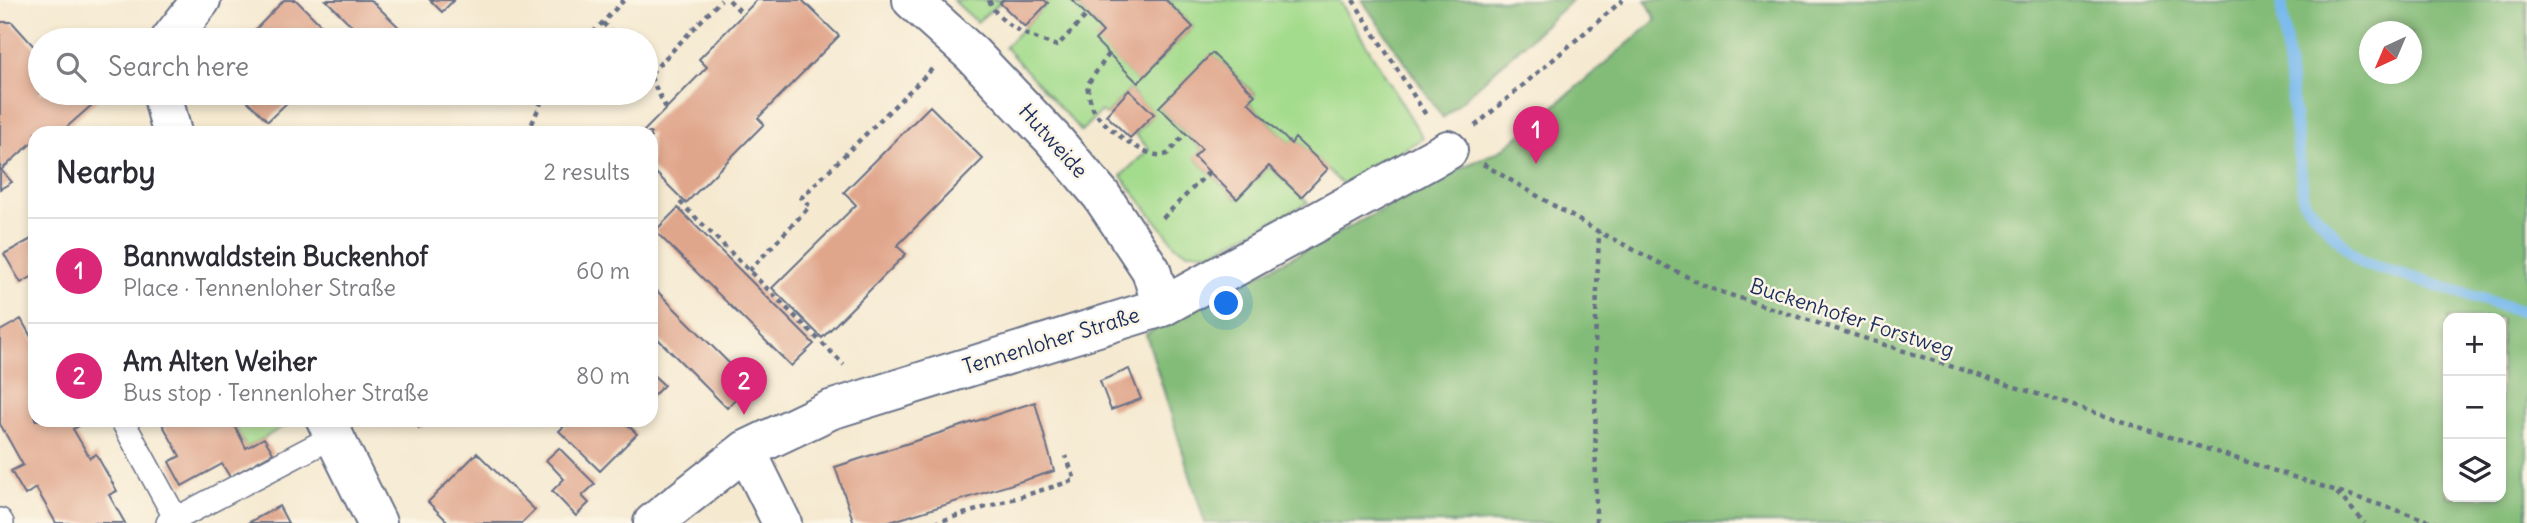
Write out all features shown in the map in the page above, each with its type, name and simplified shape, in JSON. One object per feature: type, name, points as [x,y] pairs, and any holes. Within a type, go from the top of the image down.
[{"type":"street","points":[[179,28],[201,0]]},
{"type":"street","name":"Hutweide","points":[[912,0],[972,54],[1053,139],[1101,195],[1151,270],[1162,306]]},
{"type":"street","points":[[165,105],[170,126]]},
{"type":"street","name":"Tennenloher Straße","points":[[653,523],[746,450],[830,410],[1162,306],[1448,150]]},
{"type":"street","points":[[330,428],[377,523]]},
{"type":"street","points":[[746,450],[782,523]]},
{"type":"lane","points":[[125,427],[172,521],[330,428]]},
{"type":"path","points":[[598,28],[624,0]]},
{"type":"path","points":[[658,65],[721,0]]},
{"type":"path","points":[[729,0],[743,14]]},
{"type":"path","points":[[989,0],[992,7],[1020,32],[1057,46],[1087,15]]},
{"type":"path","points":[[1353,0],[1448,150],[1623,0]]},
{"type":"path","points":[[603,23],[608,28]]},
{"type":"path","points":[[1109,54],[1087,85],[1097,115],[1117,134],[1150,155],[1167,154],[1186,133]]},
{"type":"path","points":[[749,271],[810,206],[801,198],[935,66]]},
{"type":"path","points":[[658,90],[666,108]]},
{"type":"path","points":[[531,126],[540,105]]},
{"type":"path","name":"Buckenhofer Forstweg","points":[[1448,150],[1492,168],[1599,232],[1709,288],[2436,523]]},
{"type":"path","points":[[1157,224],[1209,172]]},
{"type":"path","points":[[680,202],[847,368]]},
{"type":"path","points":[[1596,523],[1595,346],[1599,232]]},
{"type":"path","points":[[934,523],[1075,480],[1066,456]]},
{"type":"path","points":[[2335,491],[2365,523]]},
{"type":"green space","points":[[953,0],[1003,0],[977,22]]},
{"type":"green space","points":[[1044,0],[1072,0],[1103,32],[1096,40],[1138,82],[1193,27],[1166,0],[1339,0],[1423,138],[1343,185],[1296,139],[1291,144],[1248,102],[1255,94],[1212,54],[1160,108],[1202,149],[1195,158],[1237,199],[1269,166],[1308,203],[1212,252],[1187,252],[1176,246],[1121,176],[1149,149],[1135,134],[1153,114],[1129,90],[1106,115],[1101,111],[1081,131],[1005,47],[1047,4]]},
{"type":"green space","points":[[1362,0],[1572,0],[1443,118]]},
{"type":"green space","points":[[1646,0],[2527,0],[2527,523],[1205,523],[1146,334],[1467,165],[1502,150],[1656,20]]},
{"type":"green space","points":[[236,427],[283,427],[246,448]]},
{"type":"building","points":[[284,0],[296,0],[324,28],[257,28]]},
{"type":"building","points":[[326,0],[371,0],[400,28],[354,28]]},
{"type":"building","points":[[430,0],[454,0],[442,12]]},
{"type":"building","points":[[757,0],[802,0],[839,36],[758,118],[764,124],[686,203],[658,175],[658,126],[649,126],[707,67],[699,59]]},
{"type":"building","points":[[1003,0],[1044,0],[1048,3],[1025,27],[1000,3]]},
{"type":"building","points":[[1072,0],[1166,0],[1193,27],[1138,83],[1095,40],[1103,32]]},
{"type":"building","points":[[0,22],[12,22],[28,40],[28,105],[92,105],[68,126],[28,126],[28,146],[1,170],[12,182],[0,189]]},
{"type":"building","points":[[1212,53],[1255,95],[1248,102],[1291,144],[1295,138],[1328,169],[1301,197],[1269,166],[1237,199],[1194,157],[1202,149],[1159,107]]},
{"type":"building","points":[[1129,90],[1154,114],[1130,138],[1106,115]]},
{"type":"building","points":[[251,105],[285,105],[268,121]]},
{"type":"building","points":[[930,106],[983,159],[897,246],[906,254],[822,338],[772,288],[856,205],[844,192]]},
{"type":"building","points":[[678,208],[814,344],[791,366],[658,234],[658,228]]},
{"type":"building","points":[[28,241],[28,279],[21,283],[4,254]]},
{"type":"building","points":[[658,292],[750,384],[727,408],[658,339]]},
{"type":"building","points":[[21,319],[28,332],[28,427],[77,427],[73,429],[90,458],[96,454],[117,491],[109,495],[125,523],[56,523],[36,488],[25,495],[11,471],[23,465],[0,424],[0,331]]},
{"type":"building","points":[[1129,369],[1141,399],[1111,410],[1100,381]]},
{"type":"building","points":[[658,379],[664,385],[658,391]]},
{"type":"building","points":[[1035,402],[1054,471],[887,523],[854,523],[835,467]]},
{"type":"building","points":[[164,427],[236,427],[246,448],[264,438],[273,453],[230,477],[222,464],[182,486],[169,462],[180,456]]},
{"type":"building","points":[[563,427],[630,427],[637,434],[600,471],[559,431]]},
{"type":"building","points":[[559,448],[595,484],[582,496],[589,503],[576,516],[552,491],[564,479],[546,460]]},
{"type":"building","points":[[477,453],[535,510],[522,523],[449,523],[428,502]]},
{"type":"building","points":[[279,506],[288,523],[248,523]]},
{"type":"waterway","points":[[2281,0],[2304,202],[2360,262],[2527,313]]},
{"type":"place","name":"Bannwaldstein Buckenhof","points":[[1536,164]]},
{"type":"place","name":"Am Alten Weiher","points":[[744,415]]}]
